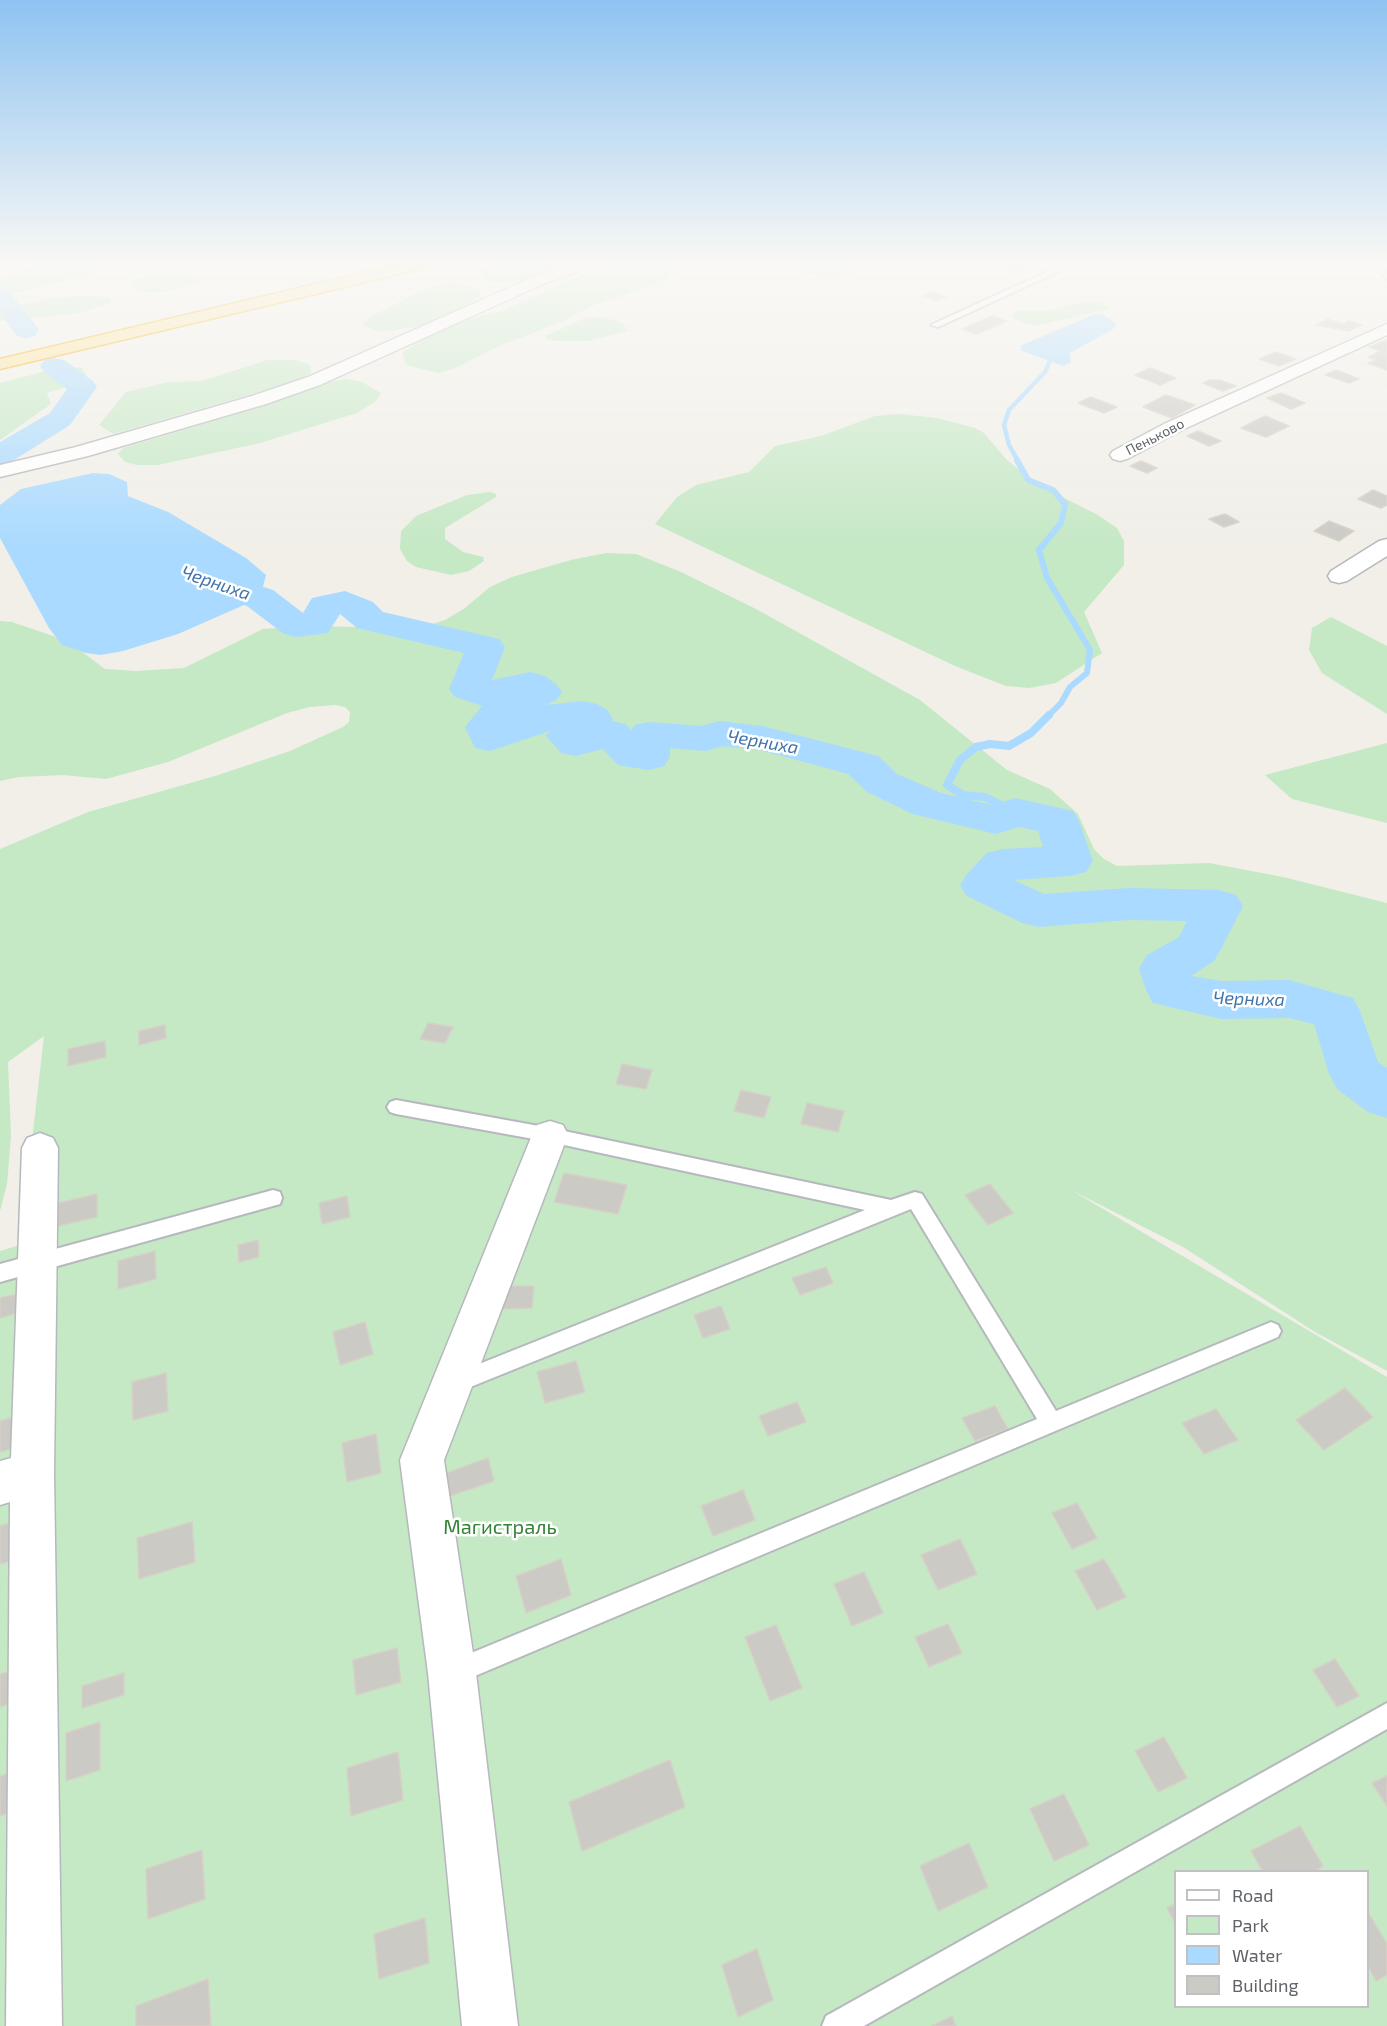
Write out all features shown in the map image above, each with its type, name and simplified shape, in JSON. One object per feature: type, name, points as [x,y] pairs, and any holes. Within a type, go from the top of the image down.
[{"type":"highway","points":[[0,364],[27,358]]},
{"type":"street","points":[[0,471],[81,452],[259,400],[314,381],[366,358]]},
{"type":"street","name":"Пеньково","points":[[1120,455],[1173,427],[1325,358]]},
{"type":"street","points":[[1339,576],[1387,546]]},
{"type":"street","points":[[490,2026],[452,1673],[422,1460],[550,1135]]},
{"type":"street","points":[[34,2026],[16,1478],[39,1262],[40,1148]]},
{"type":"lane","points":[[396,1107],[550,1135],[891,1209]]},
{"type":"lane","points":[[0,1273],[273,1198]]},
{"type":"lane","points":[[450,1386],[915,1200],[1051,1423]]},
{"type":"lane","points":[[452,1673],[1271,1331]]},
{"type":"lane","points":[[836,2026],[1387,1715]]},
{"type":"green space","points":[[404,358],[476,358],[456,368],[438,373],[406,365]]},
{"type":"green space","points":[[267,360],[296,360],[310,365],[311,371],[308,375],[290,383],[113,434],[99,425],[126,392],[169,382],[202,381]]},
{"type":"green space","points":[[72,367],[82,368],[88,378],[84,382],[47,393],[51,404],[0,440],[0,383],[45,371]]},
{"type":"green space","points":[[346,379],[362,382],[381,393],[376,401],[357,413],[260,443],[158,465],[137,465],[125,462],[118,454],[123,448],[250,410],[317,384]]},
{"type":"green space","points":[[900,414],[937,418],[975,428],[984,433],[1006,459],[1037,484],[1098,515],[1117,528],[1124,541],[1124,565],[1084,612],[1102,653],[1056,683],[1029,688],[1006,686],[955,666],[655,524],[677,497],[696,485],[749,472],[775,446],[821,436],[875,416]]},
{"type":"green space","points":[[490,492],[496,494],[496,497],[445,528],[445,539],[463,552],[483,557],[484,561],[469,571],[451,575],[416,567],[407,561],[400,549],[401,531],[416,516],[467,495]]},
{"type":"green space","name":"Магистраль","points":[[606,553],[636,554],[681,572],[756,609],[920,700],[1007,770],[1050,789],[1078,814],[1094,849],[1104,859],[1117,866],[1209,863],[1283,877],[1387,903],[1387,1371],[1315,1332],[1183,1247],[1071,1190],[1387,1377],[1387,2026],[0,2026],[0,1251],[20,1245],[44,1036],[8,1062],[11,1136],[7,1184],[0,1211],[0,849],[88,812],[215,776],[290,751],[343,727],[349,722],[350,712],[345,707],[335,705],[310,707],[287,713],[168,762],[106,779],[63,775],[19,777],[0,781],[0,621],[12,622],[56,637],[73,645],[105,669],[136,671],[184,668],[263,629],[310,626],[395,631],[417,629],[445,620],[465,608],[490,587],[512,577],[571,560]]},
{"type":"green space","points":[[1331,617],[1387,646],[1387,714],[1322,673],[1309,650],[1312,628]]},
{"type":"green space","points":[[1387,743],[1387,823],[1292,799],[1265,775]]},
{"type":"water","points":[[1040,358],[1071,358],[1071,362],[1063,366]]},
{"type":"water","points":[[93,473],[109,474],[127,482],[128,496],[168,512],[246,558],[266,575],[260,598],[178,634],[123,651],[101,655],[62,645],[49,628],[0,538],[0,505],[21,489]]},
{"type":"building","points":[[1292,358],[1296,359],[1279,366],[1259,359]]},
{"type":"building","points":[[1369,358],[1387,358],[1387,370],[1368,363],[1376,360]]},
{"type":"building","points":[[1150,368],[1176,378],[1160,385],[1135,375]]},
{"type":"building","points":[[1336,370],[1359,379],[1349,383],[1325,375]]},
{"type":"building","points":[[1219,380],[1236,386],[1223,391],[1203,383]]},
{"type":"building","points":[[1281,393],[1305,403],[1291,409],[1267,398]]},
{"type":"building","points":[[1166,395],[1195,405],[1172,418],[1143,407]]},
{"type":"building","points":[[1091,397],[1117,407],[1104,413],[1078,403]]},
{"type":"building","points":[[1265,416],[1289,426],[1266,437],[1241,428]]},
{"type":"building","points":[[1198,431],[1221,441],[1209,446],[1187,436]]},
{"type":"building","points":[[1141,461],[1157,468],[1147,473],[1130,466]]},
{"type":"building","points":[[1373,490],[1387,496],[1387,505],[1381,508],[1358,499]]},
{"type":"building","points":[[1225,514],[1239,522],[1224,527],[1209,519]]},
{"type":"building","points":[[1329,521],[1354,531],[1339,541],[1314,531]]},
{"type":"building","points":[[428,1023],[453,1027],[445,1043],[420,1039]]},
{"type":"building","points":[[165,1025],[166,1038],[139,1045],[139,1031]]},
{"type":"building","points":[[105,1041],[106,1057],[68,1066],[68,1049]]},
{"type":"building","points":[[622,1064],[652,1070],[646,1089],[616,1084]]},
{"type":"building","points":[[741,1090],[771,1097],[764,1118],[734,1111]]},
{"type":"building","points":[[807,1103],[844,1111],[838,1132],[801,1124]]},
{"type":"building","points":[[564,1173],[627,1185],[618,1214],[554,1202]]},
{"type":"building","points":[[990,1184],[1013,1213],[988,1225],[965,1195]]},
{"type":"building","points":[[97,1194],[97,1217],[54,1227],[54,1204]]},
{"type":"building","points":[[347,1196],[350,1217],[322,1224],[319,1203]]},
{"type":"building","points":[[258,1240],[259,1257],[239,1262],[238,1245]]},
{"type":"building","points":[[155,1251],[156,1279],[118,1289],[118,1261]]},
{"type":"building","points":[[826,1267],[833,1283],[800,1295],[792,1278]]},
{"type":"building","points":[[504,1286],[534,1286],[532,1308],[502,1309]]},
{"type":"building","points":[[17,1294],[17,1313],[0,1318],[0,1298]]},
{"type":"building","points":[[721,1306],[730,1329],[703,1338],[694,1315]]},
{"type":"building","points":[[365,1322],[373,1354],[340,1365],[333,1332]]},
{"type":"building","points":[[576,1361],[585,1392],[545,1403],[537,1372]]},
{"type":"building","points":[[166,1373],[168,1411],[133,1420],[132,1382]]},
{"type":"building","points":[[1345,1388],[1373,1417],[1324,1450],[1296,1420]]},
{"type":"building","points":[[797,1402],[806,1422],[768,1436],[759,1416]]},
{"type":"building","points":[[995,1406],[1008,1429],[975,1441],[962,1418]]},
{"type":"building","points":[[1216,1409],[1238,1440],[1204,1454],[1182,1423]]},
{"type":"building","points":[[21,1415],[20,1446],[0,1452],[0,1421]]},
{"type":"building","points":[[376,1434],[381,1473],[347,1482],[342,1443]]},
{"type":"building","points":[[488,1458],[494,1481],[450,1496],[444,1474]]},
{"type":"building","points":[[743,1490],[755,1520],[713,1536],[701,1506]]},
{"type":"building","points":[[1077,1503],[1097,1538],[1072,1549],[1052,1513]]},
{"type":"building","points":[[19,1520],[17,1559],[0,1564],[0,1526]]},
{"type":"building","points":[[192,1522],[195,1562],[139,1579],[137,1538]]},
{"type":"building","points":[[960,1539],[977,1574],[938,1590],[921,1555]]},
{"type":"building","points":[[561,1559],[571,1595],[526,1613],[516,1576]]},
{"type":"building","points":[[1104,1559],[1126,1597],[1097,1610],[1075,1571]]},
{"type":"building","points":[[864,1572],[883,1613],[852,1626],[834,1584]]},
{"type":"building","points":[[948,1624],[962,1653],[929,1667],[915,1637]]},
{"type":"building","points":[[776,1625],[802,1688],[770,1701],[745,1637]]},
{"type":"building","points":[[397,1648],[401,1682],[356,1695],[353,1660]]},
{"type":"building","points":[[1335,1659],[1359,1696],[1337,1707],[1313,1670]]},
{"type":"building","points":[[14,1670],[13,1703],[0,1707],[0,1674]]},
{"type":"building","points":[[124,1673],[124,1695],[82,1708],[82,1686]]},
{"type":"building","points":[[100,1722],[100,1770],[66,1781],[66,1733]]},
{"type":"building","points":[[1164,1737],[1187,1778],[1158,1792],[1135,1751]]},
{"type":"building","points":[[398,1752],[403,1800],[351,1816],[347,1768]]},
{"type":"building","points":[[670,1760],[685,1807],[582,1851],[569,1802]]},
{"type":"building","points":[[12,1773],[10,1812],[0,1816],[0,1776]]},
{"type":"building","points":[[1387,1776],[1387,1806],[1372,1783]]},
{"type":"building","points":[[1064,1794],[1089,1845],[1054,1861],[1030,1809]]},
{"type":"building","points":[[1300,1826],[1323,1866],[1316,1870],[1262,1870],[1251,1851]]},
{"type":"building","points":[[969,1843],[988,1887],[938,1911],[920,1866]]},
{"type":"building","points":[[202,1850],[205,1899],[148,1919],[146,1869]]},
{"type":"building","points":[[1174,1905],[1174,1921],[1167,1908]]},
{"type":"building","points":[[1369,1914],[1387,1944],[1387,1975],[1376,1981],[1369,1968]]},
{"type":"building","points":[[425,1918],[429,1963],[379,1979],[374,1934]]},
{"type":"building","points":[[757,1949],[773,2000],[738,2017],[722,1965]]},
{"type":"building","points":[[208,1979],[211,2026],[136,2026],[136,2006]]},
{"type":"building","points":[[952,2016],[956,2026],[932,2026]]},
{"type":"waterway","points":[[1018,461],[1009,445],[1004,425],[1009,410],[1045,372],[1050,361]]},
{"type":"waterway","name":"Черниха","points":[[0,455],[60,419],[83,387],[54,366]]},
{"type":"waterway","points":[[1015,812],[985,797],[963,795],[947,785],[960,760],[976,747],[990,744],[1009,746],[1031,733],[1061,703],[1070,687],[1087,673],[1090,650],[1047,578],[1039,550],[1061,523],[1065,504],[1053,490],[1028,480],[1017,460]]},
{"type":"waterway","name":"Черниха","points":[[194,575],[260,598],[297,626],[315,625],[325,606],[345,602],[360,610],[370,620],[486,647],[469,689],[483,694],[531,684],[542,692],[495,715],[485,727],[490,739],[556,715],[583,713],[593,719],[567,736],[576,744],[611,733],[633,756],[649,757],[649,734],[705,739],[720,733],[762,738],[863,765],[882,783],[928,804],[996,820],[1015,812],[1057,821],[1070,861],[1003,864],[983,885],[1039,911],[1129,904],[1219,906],[1197,949],[1164,968],[1171,990],[1221,1000],[1289,999],[1335,1011],[1356,1074],[1387,1097]]}]
